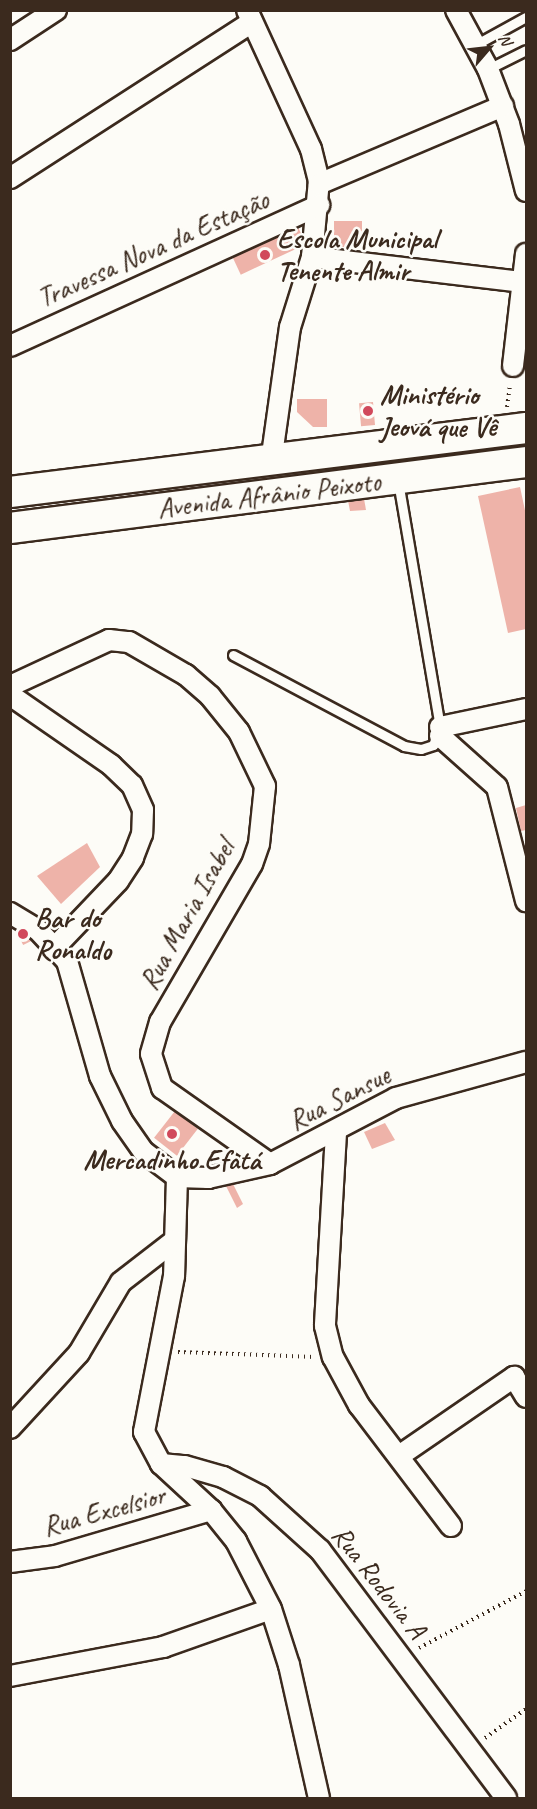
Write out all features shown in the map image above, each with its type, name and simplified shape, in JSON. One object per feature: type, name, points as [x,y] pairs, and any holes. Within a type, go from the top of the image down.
[{"type":"main road","name":"Avenida Afrânio Peixoto","points":[[10,492],[271,462],[515,430]]},
{"type":"main road","name":"Avenida Afrânio Peixoto","points":[[10,528],[526,462]]},
{"type":"street","points":[[10,40],[56,10]]},
{"type":"street","points":[[456,10],[488,69],[503,106],[526,191]]},
{"type":"street","points":[[10,178],[250,16],[311,149],[319,184],[319,205],[312,257],[290,327],[271,462]]},
{"type":"street","points":[[319,184],[503,106]]},
{"type":"street","name":"Travessa Nova da Estação","points":[[10,346],[319,205]]},
{"type":"street","points":[[520,365],[522,282],[526,254]]},
{"type":"street","points":[[312,257],[522,282]]},
{"type":"street","name":"Rua Maria Isabel","points":[[10,686],[109,640],[129,642],[167,662],[210,696],[244,741],[265,786],[259,844],[252,864],[160,1022],[151,1054],[162,1088],[270,1164]]},
{"type":"street","points":[[10,695],[111,765],[132,785],[143,810],[142,834],[133,858],[118,881],[56,946]]},
{"type":"street","points":[[440,732],[526,709]]},
{"type":"street","points":[[440,732],[497,787],[526,901]]},
{"type":"street","points":[[10,913],[56,946],[75,978],[91,1051],[122,1121],[144,1152],[177,1177],[174,1241],[162,1352],[144,1432],[161,1464],[212,1510],[236,1541],[271,1609],[289,1665],[319,1798]]},
{"type":"street","name":"Rua Sansue","points":[[177,1177],[208,1178],[270,1164],[336,1134],[396,1098],[526,1062]]},
{"type":"street","points":[[336,1134],[325,1326],[333,1357],[359,1405],[451,1526]]},
{"type":"street","points":[[10,1428],[79,1353],[121,1282],[174,1241]]},
{"type":"street","points":[[399,1456],[514,1377],[526,1397]]},
{"type":"street","name":"Rua Rodovia A","points":[[161,1464],[223,1477],[279,1511],[339,1570],[506,1798]]},
{"type":"street","name":"Rua Excelsior","points":[[10,1562],[54,1556],[212,1510]]},
{"type":"street","points":[[10,1676],[163,1647],[271,1609]]},
{"type":"lane","points":[[476,45],[526,17]]},
{"type":"lane","points":[[488,69],[526,50]]},
{"type":"lane","points":[[233,655],[404,746],[421,749],[440,732],[398,479]]},
{"type":"path","points":[[515,430],[520,365]]},
{"type":"path","points":[[162,1352],[333,1357]]},
{"type":"path","points":[[402,1656],[526,1591]]},
{"type":"path","points":[[470,1748],[526,1709]]},
{"type":"building","points":[[334,221],[362,221],[362,247],[334,247]]},
{"type":"building","points":[[298,227],[306,244],[241,275],[233,257]]},
{"type":"building","points":[[297,399],[327,399],[327,427],[313,427],[297,412]]},
{"type":"building","points":[[373,402],[375,425],[361,426],[359,403]]},
{"type":"building","points":[[520,487],[526,515],[526,629],[508,633],[478,496]]},
{"type":"building","points":[[363,493],[366,510],[350,511],[347,495]]},
{"type":"building","points":[[526,805],[526,830],[521,831],[516,808]]},
{"type":"building","points":[[87,843],[100,867],[61,904],[37,876]]},
{"type":"building","points":[[23,925],[31,941],[23,945],[15,929]]},
{"type":"building","points":[[175,1111],[198,1129],[177,1156],[154,1138]]},
{"type":"building","points":[[385,1123],[395,1140],[372,1149],[364,1132]]},
{"type":"building","points":[[224,1182],[232,1182],[243,1204],[237,1208]]},
{"type":"place","name":"Escola Municipal Tenente Almir","points":[[265,255]]},
{"type":"place","name":"Ministério Jeová que Vê","points":[[368,411]]},
{"type":"place","name":"Bar do Ronaldo","points":[[23,934]]},
{"type":"place","name":"Mercadinho Efatá","points":[[172,1134]]}]
